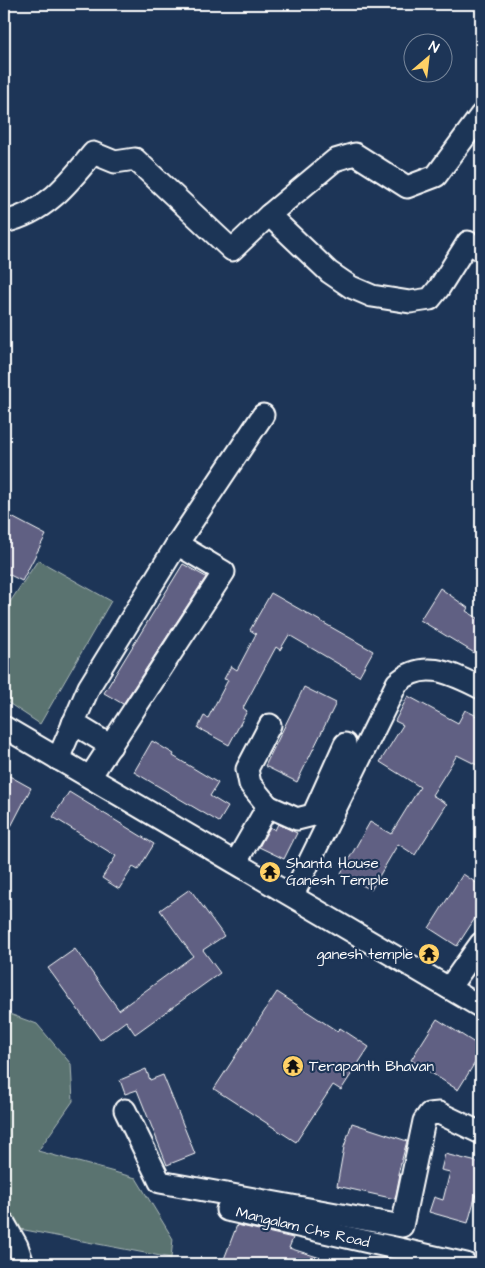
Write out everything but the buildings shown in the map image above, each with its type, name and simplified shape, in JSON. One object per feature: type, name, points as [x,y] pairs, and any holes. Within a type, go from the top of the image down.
[{"type":"street","points":[[4,222],[20,218],[39,208],[64,189],[93,153],[115,162],[135,159],[232,250],[269,215],[335,160],[355,154],[407,187],[436,176],[481,115]]},
{"type":"street","points":[[269,215],[330,272],[351,287],[372,296],[410,302],[430,299],[468,242],[479,245]]},
{"type":"street","points":[[58,759],[89,687],[176,544],[263,415]]},
{"type":"street","points":[[90,777],[224,572],[176,544]]},
{"type":"street","points":[[294,895],[396,683],[405,676],[428,668],[447,671],[481,688]]},
{"type":"street","points":[[73,723],[111,746]]},
{"type":"street","points":[[270,725],[247,769],[250,784],[268,806],[297,820],[313,815],[345,744]]},
{"type":"street","points":[[4,727],[294,895],[481,1007]]},
{"type":"street","points":[[236,862],[268,806]]},
{"type":"street","points":[[449,988],[481,943]]},
{"type":"street","points":[[125,1110],[160,1182],[402,1226],[424,1121],[429,1114],[439,1113],[481,1133]]},
{"type":"street","name":"Mangalam Chs Road","points":[[227,1210],[466,1264]]},
{"type":"street","points":[[4,1223],[17,1246],[23,1264]]},
{"type":"green space","points":[[38,560],[111,601],[40,724],[4,700],[4,611]]},
{"type":"green space","points":[[4,1012],[37,1024],[71,1064],[73,1101],[38,1151],[136,1178],[173,1239],[171,1258],[4,1226]]},
{"type":"place","name":"Shanta House Ganesh Temple","points":[[270,872]]},
{"type":"place","name":"ganesh temple","points":[[429,954]]},
{"type":"place","name":"Terapanth Bhavan","points":[[293,1066]]}]
